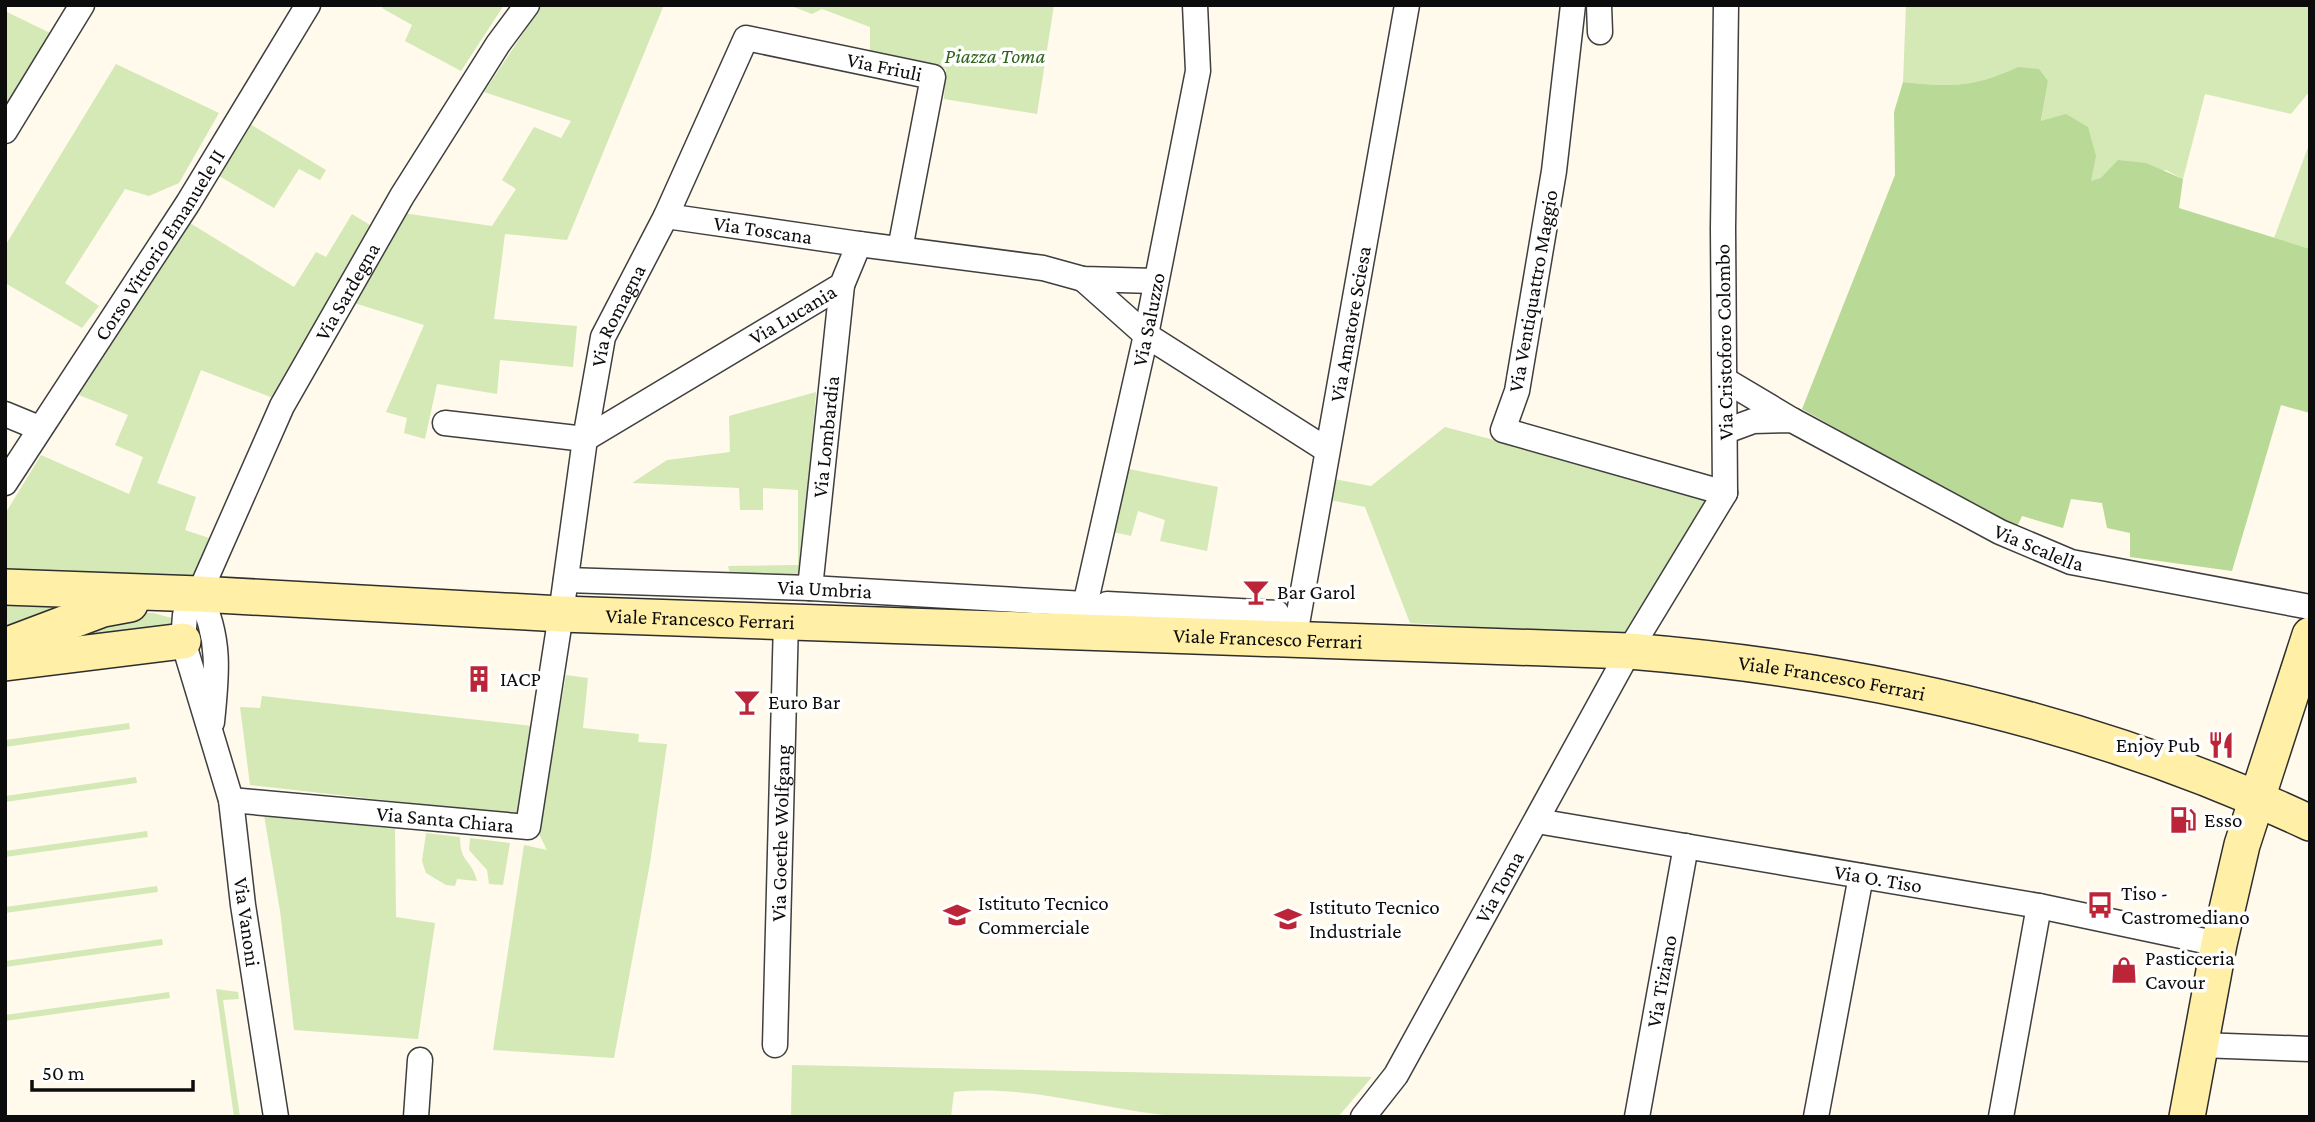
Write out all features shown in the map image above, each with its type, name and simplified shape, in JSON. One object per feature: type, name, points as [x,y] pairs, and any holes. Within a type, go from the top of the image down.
[{"type":"street","points":[[5,131],[82,5]]},
{"type":"street","name":"Corso Vittorio Emanuele II","points":[[5,483],[188,204],[308,5]]},
{"type":"street","name":"Via Sardegna","points":[[199,594],[282,406],[402,196],[498,44],[527,5]]},
{"type":"street","name":"Via Saluzzo","points":[[1088,623],[1198,71],[1195,5]]},
{"type":"street","name":"Via Amatore Sciesa","points":[[1283,641],[1327,450],[1407,5]]},
{"type":"street","name":"Via Ventiquattro Maggio","points":[[1573,5],[1554,172],[1517,391],[1503,430],[1726,493]]},
{"type":"street","points":[[1599,5],[1600,32]]},
{"type":"street","name":"Via Cristoforo Colombo","points":[[1726,5],[1723,228],[1726,493]]},
{"type":"street","name":"Via Romagna","points":[[561,614],[584,439],[603,337],[666,216],[746,38]]},
{"type":"street","name":"Via Friuli","points":[[746,38],[933,77],[900,249]]},
{"type":"street","name":"Via Toscana","points":[[666,216],[859,244]]},
{"type":"street","points":[[859,244],[1043,268],[1083,279],[1155,281]]},
{"type":"street","name":"Via Lucania","points":[[584,439],[842,285],[859,244]]},
{"type":"street","points":[[1083,279],[1146,335],[1327,450]]},
{"type":"street","name":"Via Lombardia","points":[[810,588],[842,285]]},
{"type":"street","name":"Via Scalella","points":[[1725,380],[1792,420],[2000,532],[2071,562],[2310,607]]},
{"type":"street","points":[[5,414],[39,428]]},
{"type":"street","name":"Via Scalella","points":[[1726,431],[1753,421],[1792,420]]},
{"type":"street","points":[[445,423],[584,439]]},
{"type":"street","points":[[1629,651],[1726,493]]},
{"type":"street","name":"Via Umbria","points":[[566,580],[810,588],[1088,623]]},
{"type":"street","name":"Viale Francesco Ferrari","points":[[5,587],[199,594],[561,614],[786,620],[1088,623],[1283,641],[1629,651],[1736,660],[2012,713],[2144,753],[2310,823]]},
{"type":"street","name":"Viale Francesco Ferrari","points":[[5,646],[103,609],[199,594]]},
{"type":"street","name":"Via Vanoni","points":[[212,730],[216,685],[214,631],[212,620],[199,594],[185,615],[183,641],[231,800],[243,905],[276,1117]]},
{"type":"street","name":"Via Santa Chiara","points":[[231,800],[528,827],[561,614]]},
{"type":"street","name":"Via Goethe Wolfgang","points":[[775,1045],[786,620]]},
{"type":"street","points":[[2187,1117],[2219,944],[2242,845],[2310,635]]},
{"type":"street","points":[[5,663],[183,641]]},
{"type":"street","name":"Via Toma","points":[[1363,1117],[1396,1075],[1629,651]]},
{"type":"street","name":"Via O. Tiso","points":[[1537,821],[2039,906],[2219,944]]},
{"type":"street","name":"Via Tiziano","points":[[1637,1117],[1686,846]]},
{"type":"street","points":[[1816,1117],[1861,876]]},
{"type":"street","points":[[2001,1117],[2039,906]]},
{"type":"street","points":[[2200,1045],[2310,1049]]},
{"type":"street","points":[[416,1117],[420,1060]]},
{"type":"green space","points":[[384,5],[504,5],[461,71],[405,41],[412,25],[382,8]]},
{"type":"green space","points":[[542,5],[664,5],[567,240],[505,234],[494,319],[577,326],[573,367],[500,360],[497,394],[437,384],[425,439],[404,433],[407,418],[386,412],[424,325],[351,302],[403,213],[492,226],[516,189],[502,180],[534,127],[561,138],[571,121],[484,92]]},
{"type":"green space","name":"Piazza Toma","points":[[789,5],[1054,5],[1037,114],[944,99],[946,69],[870,52],[870,27],[822,9],[812,14]]},
{"type":"green space","points":[[1906,5],[2310,5],[2310,91],[2291,114],[2205,94],[2183,179],[2166,170],[2091,182],[2041,122],[2048,81],[2018,67],[1987,79],[1962,84],[1903,82]]},
{"type":"green space","points":[[5,11],[50,33],[5,107]]},
{"type":"green space","points":[[116,64],[219,113],[179,183],[149,196],[125,189],[65,283],[99,306],[82,328],[5,283],[5,246]]},
{"type":"green space","points":[[2018,67],[2039,69],[2048,81],[2041,121],[2066,114],[2088,127],[2096,156],[2091,181],[2101,178],[2118,160],[2146,163],[2183,179],[2179,208],[2310,249],[2310,413],[2281,405],[2232,571],[2130,557],[2130,533],[2107,528],[2102,503],[2071,499],[2063,528],[2022,516],[2016,529],[1802,409],[1895,175],[1894,112],[1903,82],[1962,84],[1987,79]]},
{"type":"green space","points":[[250,124],[326,170],[320,180],[299,169],[274,208],[219,176]]},
{"type":"green space","points":[[2310,142],[2310,249],[2274,238]]},
{"type":"green space","points":[[352,214],[370,225],[273,398],[201,370],[157,483],[196,497],[185,530],[209,538],[194,576],[5,572],[5,514],[41,455],[129,494],[143,457],[115,445],[128,415],[79,395],[190,223],[294,287],[316,252],[326,257]]},
{"type":"green space","points":[[816,392],[801,579],[730,574],[728,566],[798,565],[798,490],[763,488],[763,510],[740,510],[739,488],[632,483],[667,460],[730,452],[729,416]]},
{"type":"green space","points":[[1445,427],[1708,497],[1623,636],[1410,623],[1365,507],[1330,500],[1334,479],[1371,486]]},
{"type":"green space","points":[[1129,469],[1218,487],[1207,551],[1160,541],[1165,520],[1138,511],[1131,536],[1113,532]]},
{"type":"green space","points":[[81,598],[8,634],[6,602]]},
{"type":"green space","points":[[153,613],[172,618],[172,624],[166,628],[75,643],[59,636],[120,614]]},
{"type":"green space","points":[[566,675],[588,678],[583,728],[639,734],[638,742],[667,744],[650,863],[614,1058],[493,1050],[524,845],[547,850],[538,832]]},
{"type":"green space","points":[[262,696],[532,726],[517,815],[250,785],[240,707],[260,708]]},
{"type":"green space","points":[[129,723],[130,729],[5,747],[5,740]]},
{"type":"green space","points":[[136,777],[137,783],[5,802],[5,796]]},
{"type":"green space","points":[[264,815],[395,829],[396,917],[435,923],[418,1039],[294,1030],[280,911]]},
{"type":"green space","points":[[147,831],[148,837],[5,857],[5,851]]},
{"type":"green space","points":[[426,833],[460,837],[462,852],[477,881],[457,879],[455,886],[446,885],[426,873],[422,861]]},
{"type":"green space","points":[[470,838],[510,843],[503,885],[489,884],[487,870],[469,850]]},
{"type":"green space","points":[[157,886],[158,892],[5,913],[5,907]]},
{"type":"green space","points":[[162,939],[163,945],[5,967],[5,961]]},
{"type":"green space","points":[[216,989],[238,992],[239,999],[223,1000],[240,1117],[234,1117]]},
{"type":"green space","points":[[169,992],[170,998],[5,1021],[5,1015]]},
{"type":"green space","points":[[792,1065],[1372,1077],[1338,1117],[1183,1117],[1040,1095],[983,1091],[954,1092],[951,1117],[791,1117]]},
{"type":"place","name":"Bar Garol","points":[[1256,592]]},
{"type":"place","name":"IACP","points":[[479,679]]},
{"type":"place","name":"Euro Bar","points":[[747,702]]},
{"type":"place","name":"Enjoy Pub","points":[[2221,745]]},
{"type":"place","name":"Esso","points":[[2183,820]]},
{"type":"place","name":"Tiso - Castromediano","points":[[2100,905]]},
{"type":"place","name":"Istituto Tecnico Commerciale","points":[[957,915]]},
{"type":"place","name":"Istituto Tecnico Industriale","points":[[1288,919]]},
{"type":"place","name":"Pasticceria Cavour","points":[[2124,970]]}]
